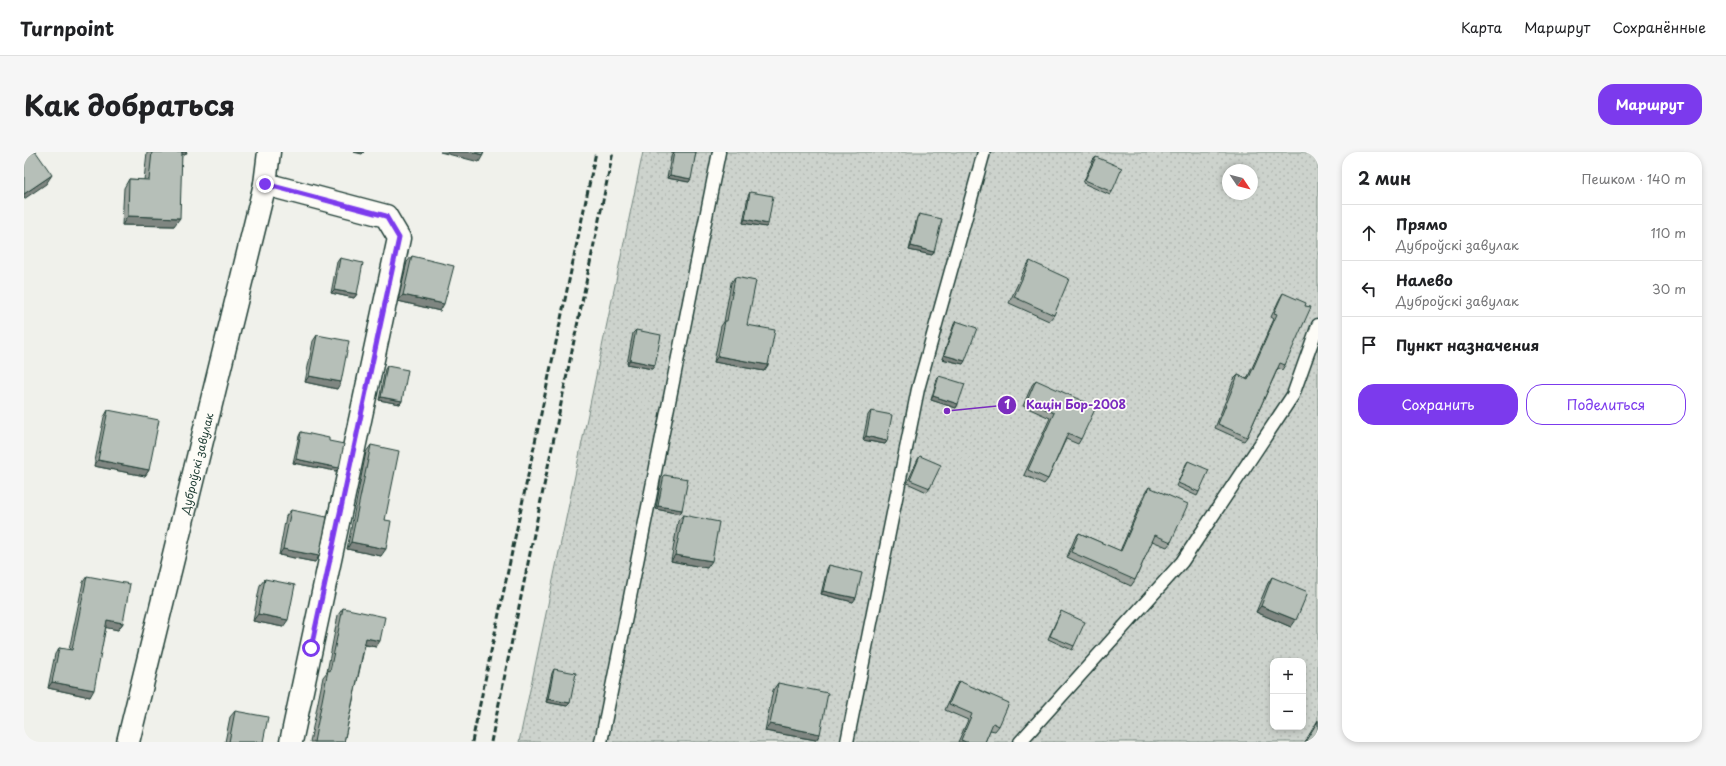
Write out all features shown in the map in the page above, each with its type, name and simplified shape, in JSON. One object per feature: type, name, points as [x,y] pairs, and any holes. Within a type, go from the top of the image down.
[{"type":"street","name":"Дуброўскі завулак","points":[[128,742],[265,184],[269,152]]},
{"type":"street","points":[[265,184],[386,216],[399,238],[291,742]]},
{"type":"lane","points":[[601,742],[719,152]]},
{"type":"lane","points":[[848,742],[918,390],[984,152]]},
{"type":"lane","points":[[1020,742],[1182,562],[1293,395],[1318,325]]},
{"type":"shaded area","points":[[643,152],[1318,152],[1318,742],[519,742]]},
{"type":"building","points":[[24,152],[36,152],[52,175],[24,194]]},
{"type":"building","points":[[152,152],[182,152],[180,218],[128,216],[129,179],[149,180]]},
{"type":"building","points":[[471,152],[484,152],[483,155]]},
{"type":"building","points":[[674,152],[696,152],[691,179],[670,175]]},
{"type":"building","points":[[1096,157],[1122,168],[1112,192],[1085,180]]},
{"type":"building","points":[[750,192],[773,196],[768,224],[745,219]]},
{"type":"building","points":[[919,214],[942,219],[934,252],[911,246]]},
{"type":"building","points":[[412,256],[454,266],[444,304],[403,295]]},
{"type":"building","points":[[340,258],[363,263],[357,294],[334,290]]},
{"type":"building","points":[[1030,261],[1069,279],[1054,315],[1014,297]]},
{"type":"building","points":[[735,277],[756,281],[747,325],[775,330],[768,365],[718,356],[725,321],[727,321]]},
{"type":"building","points":[[1283,293],[1306,303],[1305,306],[1311,307],[1285,365],[1280,363],[1247,437],[1218,424],[1238,375],[1248,380],[1277,314],[1274,313]]},
{"type":"building","points":[[956,321],[977,328],[965,361],[944,355]]},
{"type":"building","points":[[636,330],[661,335],[655,365],[630,360]]},
{"type":"building","points":[[317,335],[349,341],[341,382],[309,376]]},
{"type":"building","points":[[387,366],[408,370],[402,401],[381,397]]},
{"type":"building","points":[[939,376],[965,384],[958,404],[933,396]]},
{"type":"building","points":[[1036,380],[1096,407],[1081,439],[1068,433],[1048,479],[1028,470],[1054,413],[1027,401]]},
{"type":"building","points":[[108,410],[159,420],[149,470],[98,460]]},
{"type":"building","points":[[871,411],[892,415],[887,441],[866,436]]},
{"type":"building","points":[[301,432],[329,438],[329,441],[344,444],[339,468],[296,459]]},
{"type":"building","points":[[371,445],[399,451],[385,520],[391,521],[386,549],[351,542]]},
{"type":"building","points":[[920,456],[941,465],[930,488],[910,480]]},
{"type":"building","points":[[1188,461],[1209,470],[1199,492],[1178,483]]},
{"type":"building","points":[[664,475],[688,479],[682,510],[658,506]]},
{"type":"building","points":[[1149,487],[1188,504],[1171,542],[1155,535],[1135,580],[1071,552],[1079,533],[1121,551]]},
{"type":"building","points":[[291,510],[327,517],[319,556],[283,549]]},
{"type":"building","points":[[683,515],[719,522],[712,561],[675,555]]},
{"type":"building","points":[[829,565],[862,573],[856,598],[823,591]]},
{"type":"building","points":[[87,576],[130,584],[123,623],[107,620],[94,690],[52,682],[59,648],[72,650]]},
{"type":"building","points":[[1272,577],[1308,592],[1296,620],[1261,606]]},
{"type":"building","points":[[265,579],[295,585],[288,620],[258,614]]},
{"type":"building","points":[[343,608],[385,617],[380,641],[366,638],[344,742],[314,742],[328,670],[330,671]]},
{"type":"building","points":[[1061,611],[1085,622],[1074,646],[1050,636]]},
{"type":"building","points":[[554,669],[576,673],[570,703],[548,699]]},
{"type":"building","points":[[959,681],[1009,703],[999,726],[993,723],[985,742],[966,742],[961,740],[972,714],[949,704]]},
{"type":"building","points":[[778,683],[828,693],[820,734],[770,724]]},
{"type":"building","points":[[235,711],[268,717],[263,742],[229,742]]},
{"type":"building","points":[[1318,721],[1318,742],[1305,742]]},
{"type":"railway","points":[[472,742],[596,152]]},
{"type":"railway","points":[[491,742],[613,152]]},
{"type":"place","name":"Кацін Бор-2008","points":[[947,411]]},
{"type":"route","points":[[265,184],[386,216],[399,238],[311,648]]}]
